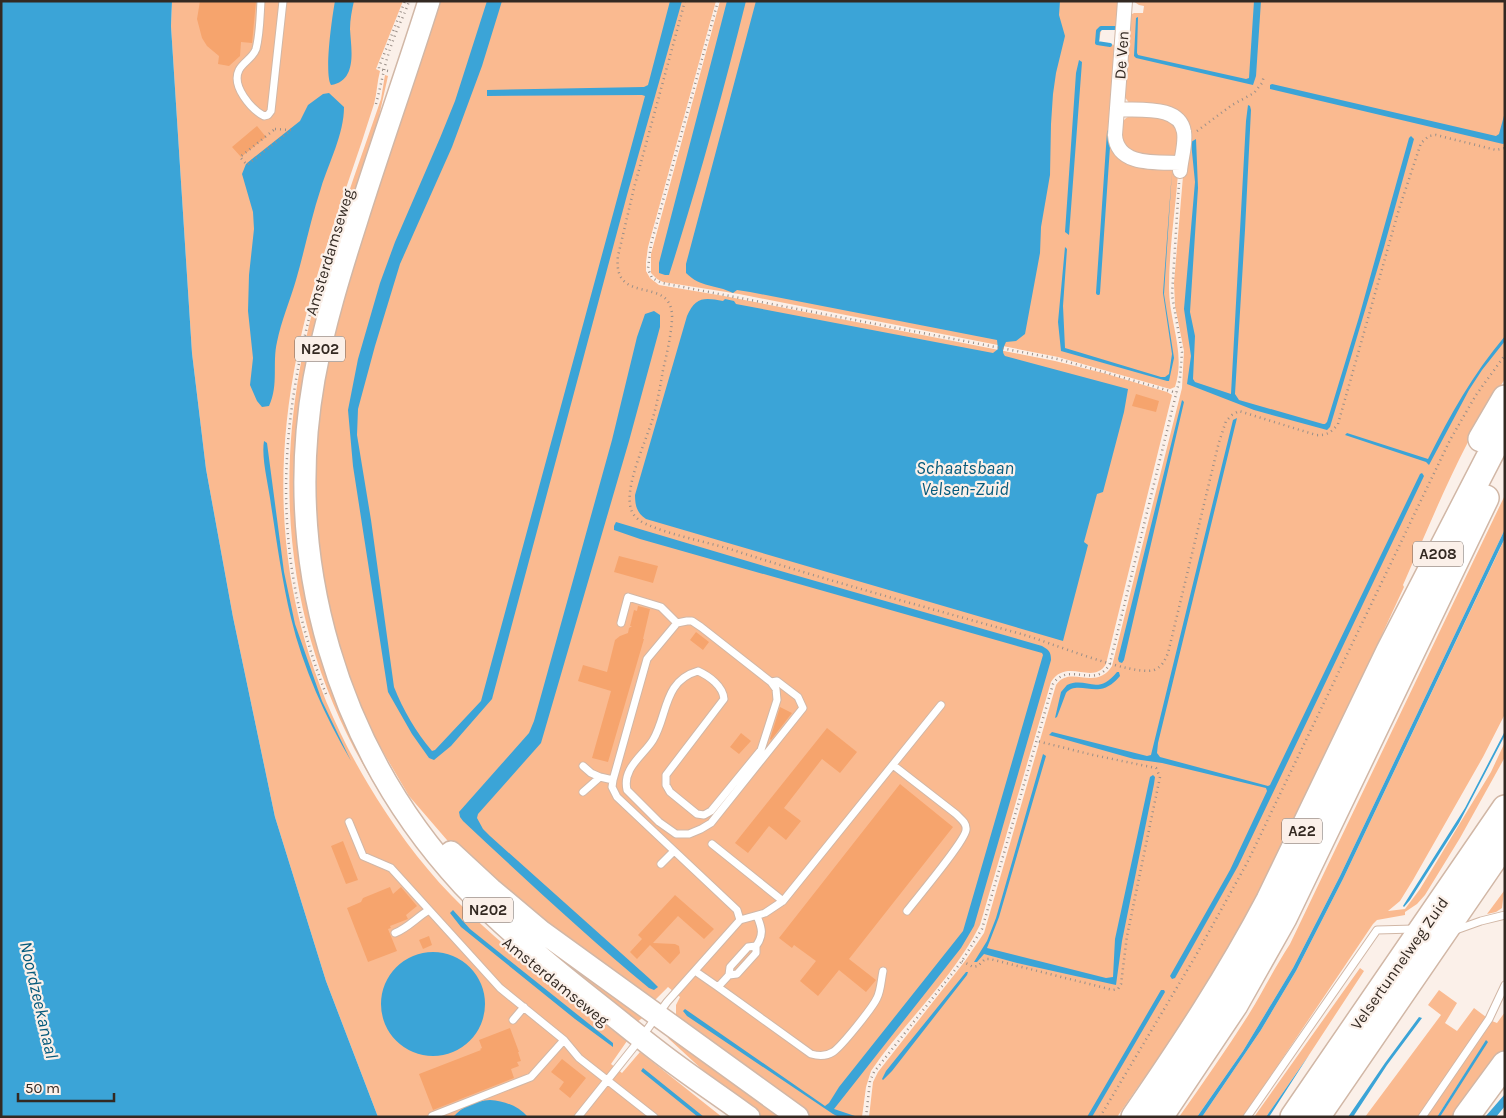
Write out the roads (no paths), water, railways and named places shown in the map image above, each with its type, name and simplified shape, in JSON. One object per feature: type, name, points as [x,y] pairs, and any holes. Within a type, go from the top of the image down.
[{"type":"highway","name":"A22","points":[[1134,1117],[1200,1021],[1251,935],[1389,651],[1475,451],[1505,398]]},
{"type":"highway","name":"A208","points":[[1389,651],[1505,426]]},
{"type":"highway","name":"A22","points":[[1160,1117],[1235,1004],[1284,918],[1505,460]]},
{"type":"highway","name":"Velsertunnelweg Zuid","points":[[1318,1117],[1433,931],[1505,808]]},
{"type":"highway","name":"Velsertunnelweg Zuid","points":[[1293,1117],[1433,931],[1505,843]]},
{"type":"highway","points":[[1466,1117],[1505,1064]]},
{"type":"main road","name":"Amsterdamseweg","points":[[429,1],[365,194],[332,302],[314,378],[306,442],[305,512],[314,586],[325,636],[364,742],[389,788],[418,830],[450,870],[497,918],[536,953],[641,1038],[749,1117]]},
{"type":"main road","name":"Amsterdamseweg","points":[[350,705],[407,800],[463,864],[541,931],[798,1117]]},
{"type":"street","name":"De Ven","points":[[1117,109],[1160,111],[1171,114],[1180,122],[1184,132],[1184,140],[1180,167],[1133,159],[1124,154],[1117,146],[1117,109],[1125,1]]},
{"type":"lane","points":[[261,1],[256,46],[251,56],[240,68],[237,80],[248,102],[264,116],[268,115],[271,111],[282,1]]},
{"type":"lane","points":[[620,623],[628,597],[660,607],[677,623]]},
{"type":"lane","points":[[740,920],[737,910],[617,797],[612,787],[647,659],[677,623],[687,621],[697,624],[771,682],[776,689],[777,700],[760,750],[711,811],[704,815],[697,814],[670,792],[666,785],[666,776],[724,699],[723,691],[706,675],[698,671],[688,674],[677,684],[666,700],[653,740],[628,772],[625,782],[626,790],[659,822],[676,834],[689,834],[711,823],[803,708],[798,697],[777,681],[771,682]]},
{"type":"lane","points":[[578,1117],[675,992],[740,920],[772,910],[783,900],[941,705]]},
{"type":"lane","points":[[893,765],[956,814],[965,823],[966,828],[965,834],[957,846],[907,911]]},
{"type":"lane","points":[[583,766],[591,773],[613,780]]},
{"type":"lane","points":[[583,792],[600,777]]},
{"type":"lane","points":[[349,822],[363,856],[391,868],[500,988],[564,1040],[579,1058],[654,1117]]},
{"type":"lane","points":[[712,844],[783,900]]},
{"type":"lane","points":[[661,864],[674,851]]},
{"type":"lane","points":[[395,934],[405,930],[417,918],[429,910]]},
{"type":"lane","points":[[1248,1117],[1377,930],[1433,931],[1505,915]]},
{"type":"lane","points":[[718,987],[729,975],[737,974],[756,953],[756,946],[762,935],[757,916]]},
{"type":"lane","points":[[695,971],[807,1051],[819,1055],[832,1053],[838,1048],[875,1002],[879,993],[883,971]]},
{"type":"lane","points":[[1422,1117],[1489,1019],[1505,985]]},
{"type":"lane","points":[[513,1020],[524,1007]]},
{"type":"lane","points":[[432,1116],[531,1077],[564,1040]]},
{"type":"water","name":"Noordzeekanaal","points":[[1,1],[172,1],[171,26],[192,353],[206,469],[233,617],[275,817],[326,981],[378,1117],[1,1117]]},
{"type":"water","points":[[335,1],[354,1],[350,25],[352,54],[346,77],[340,82],[331,85],[328,58]]},
{"type":"water","points":[[487,1],[502,1],[482,66],[452,147],[400,264],[358,409],[357,435],[371,520],[394,687],[410,720],[432,751],[481,701],[645,96],[487,96],[487,90],[644,87],[648,85],[670,1],[682,1],[627,195],[492,699],[451,746],[434,760],[429,758],[412,734],[388,692],[353,466],[348,410],[358,359],[380,283],[395,242],[455,101]]},
{"type":"water","points":[[727,1],[746,1],[690,207],[669,275],[665,275],[659,273],[659,263]]},
{"type":"water","name":"Schaatsbaan Velsen-Zuid","points":[[756,1],[1060,1],[1059,15],[1065,36],[1053,94],[1050,175],[1041,227],[1040,253],[1025,334],[1016,341],[1006,342],[1003,352],[1005,356],[1128,389],[1124,412],[1103,492],[1097,494],[1084,542],[1088,545],[1063,641],[646,519],[637,509],[635,495],[687,316],[693,305],[701,300],[723,301],[725,299],[734,301],[736,304],[993,353],[998,349],[997,340],[750,292],[737,290],[733,293],[703,284],[686,273],[686,264]]},
{"type":"water","points":[[1254,1],[1261,1],[1256,76],[1253,85],[1134,56],[1136,18],[1138,17],[1138,55],[1246,79],[1249,78]]},
{"type":"water","points":[[1079,60],[1082,62],[1069,235],[1065,232],[1076,73]]},
{"type":"water","points":[[1272,84],[1496,136],[1499,134],[1505,112],[1505,143],[1270,89]]},
{"type":"water","points":[[329,93],[344,107],[342,127],[317,199],[296,280],[279,334],[272,398],[269,406],[262,407],[257,401],[250,385],[253,358],[248,311],[249,275],[254,229],[253,212],[242,174],[246,164],[300,121],[308,105],[323,94]]},
{"type":"water","points":[[1248,105],[1251,110],[1235,394],[1239,400],[1323,424],[1327,422],[1359,317],[1409,138],[1411,136],[1414,139],[1384,247],[1330,427],[1327,430],[1254,410],[1187,384],[1191,356],[1184,309],[1195,182],[1191,142],[1196,139],[1198,188],[1190,312],[1195,336],[1193,379],[1195,382],[1231,394]]},
{"type":"water","points":[[1172,171],[1164,294],[1174,358],[1169,381],[1061,351],[1058,322],[1065,247],[1067,249],[1063,306],[1065,348],[1161,377],[1169,374],[1172,354],[1163,293]]},
{"type":"water","points":[[654,311],[660,315],[660,327],[629,441],[541,743],[478,814],[477,818],[483,829],[490,836],[650,979],[658,987],[654,990],[625,968],[555,906],[463,821],[459,812],[529,733],[534,721],[612,440],[637,337],[645,314]]},
{"type":"water","points":[[1505,336],[1505,341],[1469,390],[1429,465],[1426,462],[1345,435],[1347,433],[1428,459],[1463,395],[1493,350]]},
{"type":"water","points":[[1182,400],[1184,402],[1122,663],[1118,659]]},
{"type":"water","points":[[1237,418],[1158,743],[1157,753],[1160,757],[1270,785],[1420,474],[1422,473],[1424,476],[1238,866],[1175,978],[1172,979],[1170,976],[1230,870],[1267,791],[1266,788],[1162,763],[1134,759],[1049,735],[1052,732],[1147,756],[1151,755],[1233,420]]},
{"type":"water","points":[[264,441],[267,443],[284,572],[295,624],[322,701],[351,761],[332,727],[308,673],[296,637],[280,562],[264,464]]},
{"type":"water","points":[[616,522],[1042,646],[1050,653],[1051,660],[974,926],[961,948],[834,1109],[858,1117],[839,1117],[833,1114],[687,1016],[683,1011],[685,1009],[825,1106],[829,1103],[839,1087],[963,931],[1043,655],[1042,653],[640,539],[614,530]]},
{"type":"water","points":[[1505,529],[1505,538],[1343,879],[1296,971],[1261,1030],[1202,1117],[1197,1117],[1243,1051],[1293,968],[1340,876]]},
{"type":"water","points":[[1119,672],[1120,676],[1106,687],[1100,689],[1073,688],[1069,690],[1055,718],[1061,692],[1067,685],[1080,683],[1098,685],[1110,679]]},
{"type":"water","points":[[1505,731],[1504,737],[1459,823],[1404,907],[1465,808]]},
{"type":"water","points":[[1043,754],[1046,756],[999,917],[987,948],[1106,978],[1113,977],[1115,939],[1150,777],[1153,775],[1155,777],[1154,784],[1122,941],[1116,985],[984,954],[977,962],[974,962],[987,941],[996,918]]},
{"type":"water","points":[[453,910],[470,929],[613,1043],[613,1047],[575,1019],[461,927],[450,913]]},
{"type":"water","points":[[433,952],[453,955],[470,967],[482,984],[485,1004],[482,1024],[470,1041],[453,1053],[433,1056],[413,1053],[396,1041],[384,1024],[381,1004],[384,984],[396,967],[413,955]]},
{"type":"water","points":[[966,972],[968,972],[967,975],[883,1080],[886,1071]]},
{"type":"water","points":[[1161,990],[1165,992],[1092,1117],[1087,1117]]},
{"type":"water","points":[[1419,1017],[1422,1018],[1387,1065],[1353,1117],[1348,1117],[1385,1063]]},
{"type":"water","points":[[1486,1040],[1488,1042],[1440,1117],[1437,1117]]},
{"type":"water","points":[[1309,1055],[1269,1117],[1266,1117]]},
{"type":"water","points":[[643,1068],[704,1117],[698,1117],[641,1071]]},
{"type":"water","points":[[1505,1094],[1505,1106],[1496,1117],[1485,1117]]},
{"type":"water","points":[[490,1100],[511,1105],[528,1117],[453,1117],[470,1105]]},
{"type":"waterway","points":[[1110,45],[1097,43],[1098,31],[1101,28],[1116,28]]},
{"type":"waterway","points":[[1098,293],[1109,132]]}]
